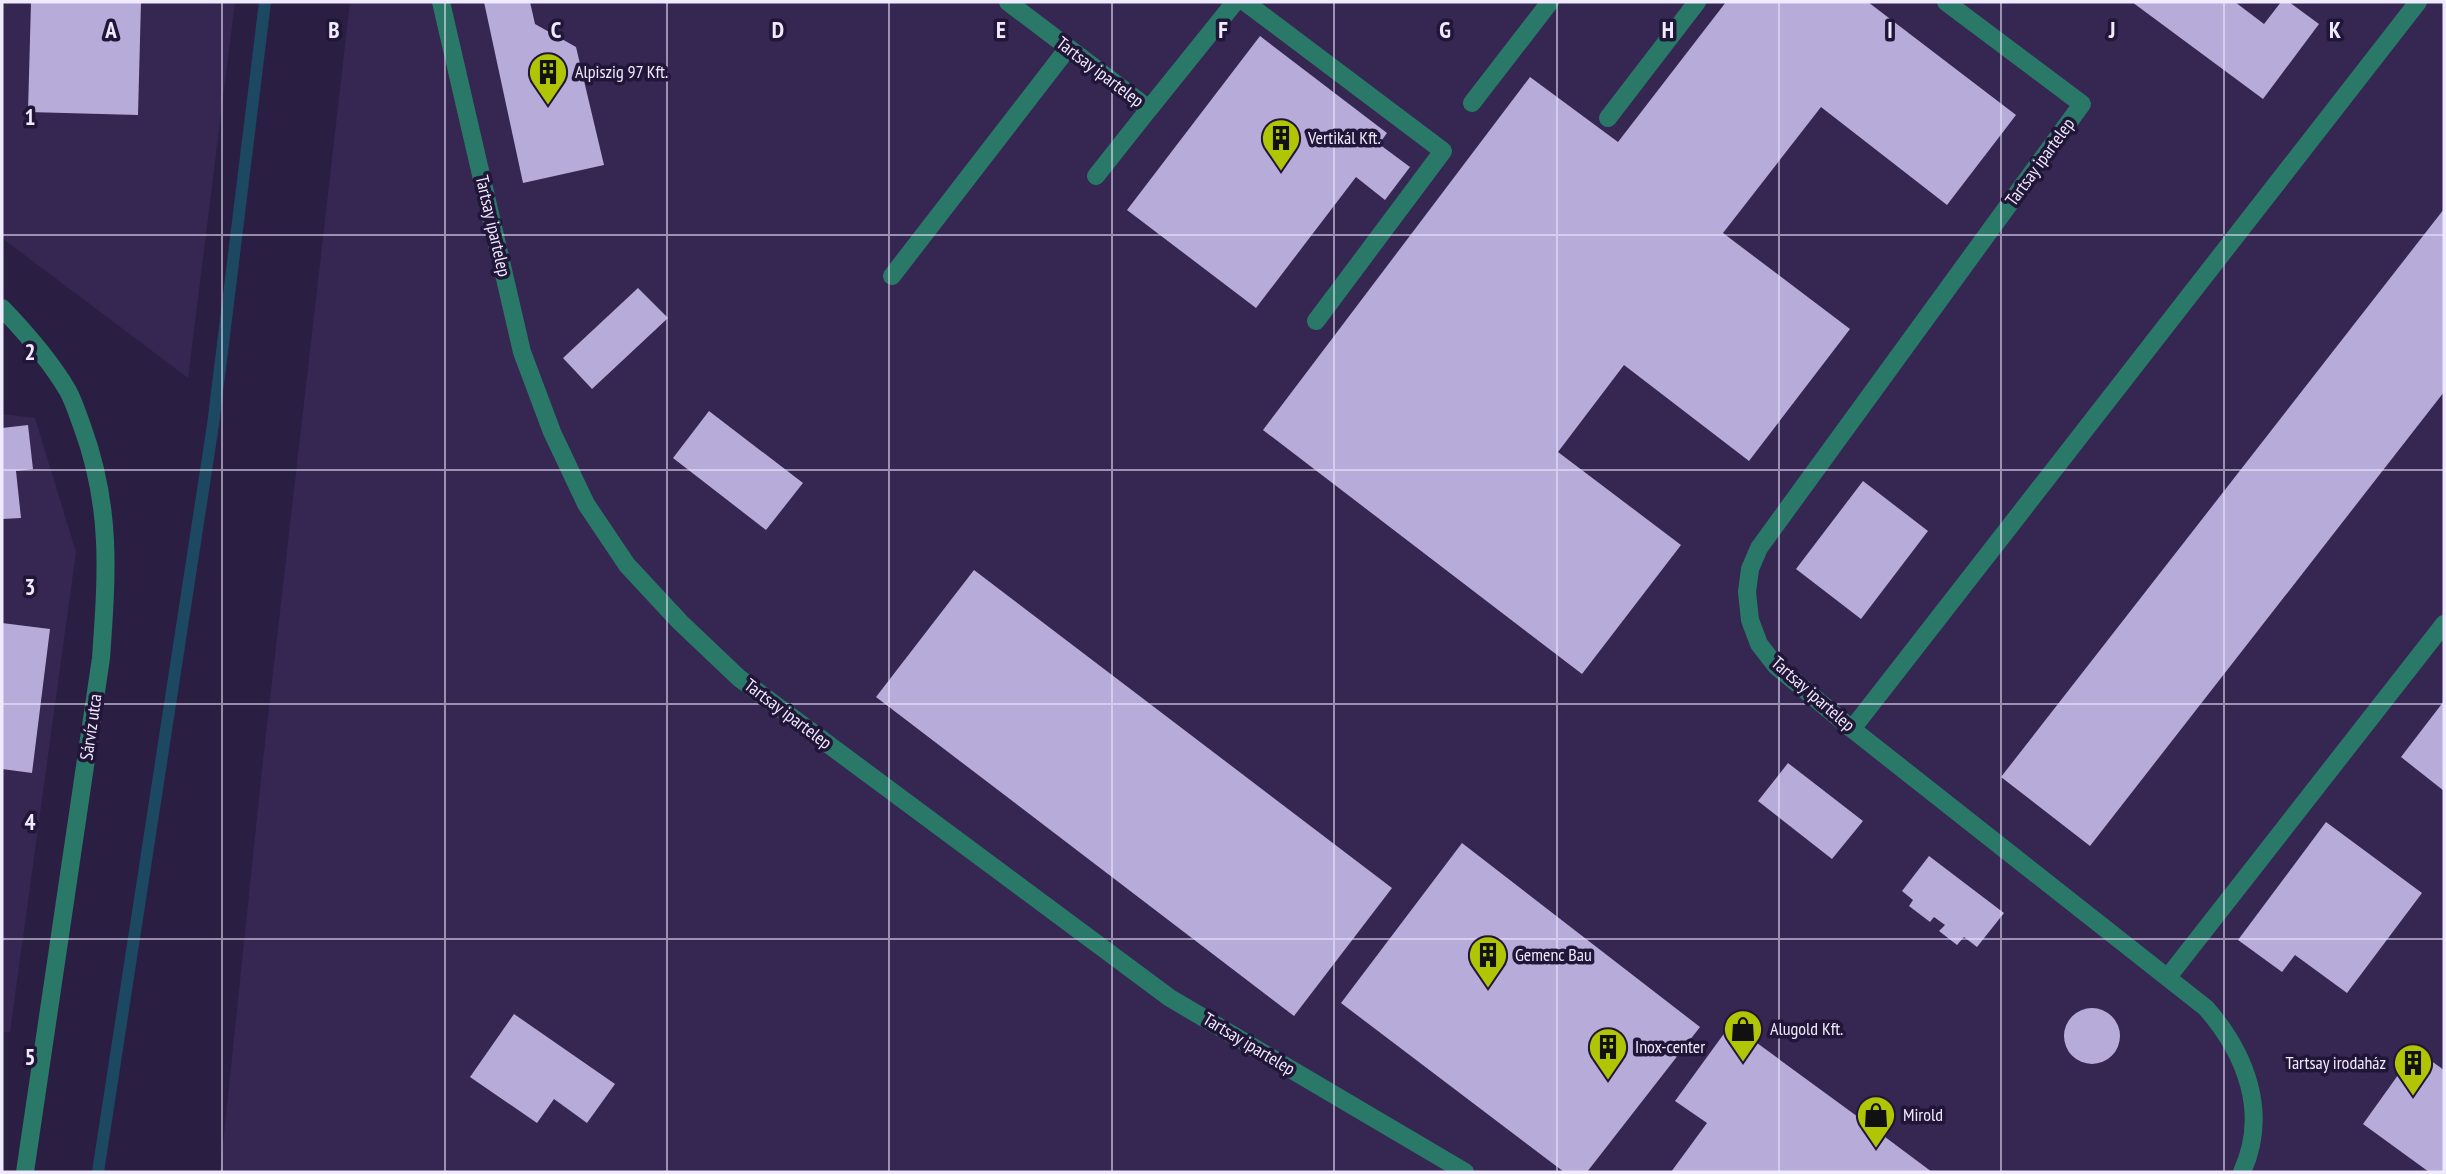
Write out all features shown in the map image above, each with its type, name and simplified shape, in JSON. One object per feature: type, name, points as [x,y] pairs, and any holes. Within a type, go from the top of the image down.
[{"type":"street","name":"Tartsay ipartelep","points":[[440,2],[522,352],[552,432],[586,504],[627,565],[680,622],[739,678],[1170,998],[1465,1172]]},
{"type":"street","name":"Tartsay ipartelep","points":[[1008,2],[1149,109],[1235,2]]},
{"type":"street","points":[[1245,2],[1443,151],[1316,321]]},
{"type":"street","points":[[1472,103],[1550,2]]},
{"type":"street","points":[[1608,118],[1697,2]]},
{"type":"street","name":"Tartsay ipartelep","points":[[1946,2],[2082,104],[1759,548],[1750,569],[1747,592],[1750,620],[1759,644],[1776,666],[2168,977],[2206,1008],[2225,1029],[2241,1058],[2251,1087],[2255,1115],[2242,1172]]},
{"type":"street","points":[[1853,729],[2418,2]]},
{"type":"street","points":[[892,276],[1068,48]]},
{"type":"street","points":[[1096,176],[1149,109]]},
{"type":"street","name":"Sárvíz utca","points":[[2,308],[37,345],[70,394],[101,488],[106,535],[106,590],[101,658],[25,1172]]},
{"type":"street","points":[[2168,977],[2444,624]]},
{"type":"shaded area","points":[[2,2],[235,2],[188,378],[2,238]]},
{"type":"shaded area","points":[[350,2],[2444,2],[2444,1172],[220,1172],[263,760]]},
{"type":"shaded area","points":[[2,414],[35,418],[76,552],[10,1032],[2,1032]]},
{"type":"building","points":[[31,2],[141,2],[138,115],[28,112]]},
{"type":"building","name":"Alpiszig 97 Kft.","points":[[484,2],[530,2],[535,24],[576,47],[604,165],[523,183]]},
{"type":"building","points":[[1726,2],[1868,2],[2016,115],[1947,205],[1821,107],[1723,233],[1850,329],[1749,461],[1624,365],[1558,452],[1681,545],[1582,674],[1263,430],[1530,77],[1618,142]]},
{"type":"building","points":[[2132,2],[2235,2],[2264,24],[2281,2],[2289,2],[2319,24],[2263,99]]},
{"type":"building","name":"Vertikál Kft.","points":[[1260,36],[1387,133],[1379,144],[1410,167],[1385,200],[1356,177],[1256,308],[1127,210]]},
{"type":"building","points":[[2444,209],[2444,392],[2090,846],[2001,777]]},
{"type":"building","points":[[638,288],[668,318],[592,389],[563,358]]},
{"type":"building","points":[[709,411],[803,483],[766,530],[673,458]]},
{"type":"building","points":[[28,425],[33,469],[16,471],[21,518],[2,519],[2,428]]},
{"type":"building","points":[[1863,481],[1928,531],[1861,619],[1796,569]]},
{"type":"building","points":[[974,570],[1392,888],[1294,1016],[876,697]]},
{"type":"building","points":[[2,623],[50,629],[32,773],[2,769]]},
{"type":"building","points":[[2444,701],[2444,791],[2401,757]]},
{"type":"building","points":[[1788,763],[1863,821],[1832,859],[1758,801]]},
{"type":"building","points":[[2326,822],[2422,893],[2347,993],[2295,955],[2282,972],[2238,940]]},
{"type":"building","points":[[1462,843],[1700,1027],[1587,1172],[1564,1172],[1341,1003]]},
{"type":"building","points":[[1929,856],[2004,913],[1977,947],[1964,937],[1957,945],[1939,931],[1945,925],[1934,917],[1930,922],[1909,906],[1913,900],[1902,891]]},
{"type":"building","points":[[2092,1008],[2103,1010],[2112,1016],[2118,1025],[2118,1047],[2112,1056],[2103,1062],[2092,1064],[2081,1062],[2072,1056],[2066,1047],[2064,1036],[2066,1025],[2072,1016],[2081,1010]]},
{"type":"building","points":[[514,1014],[615,1084],[587,1123],[554,1099],[537,1123],[470,1077]]},
{"type":"building","name":"Alugold Kft.","points":[[1731,1024],[1932,1172],[1671,1172],[1707,1123],[1675,1101]]},
{"type":"building","name":"Tartsay irodaház","points":[[2416,1050],[2444,1070],[2444,1172],[2429,1172],[2363,1124]]},
{"type":"waterway","points":[[98,1172],[213,425],[265,2]]},
{"type":"place","name":"Alpiszig 97 Kft.","points":[[548,106]]},
{"type":"place","name":"Vertikál Kft.","points":[[1281,172]]},
{"type":"place","name":"Gemenc Bau","points":[[1488,989]]},
{"type":"place","name":"Alugold Kft.","points":[[1743,1063]]},
{"type":"place","name":"Inox-center","points":[[1608,1081]]},
{"type":"place","name":"Tartsay irodaház","points":[[2413,1097]]},
{"type":"place","name":"Mirold","points":[[1876,1149]]}]
